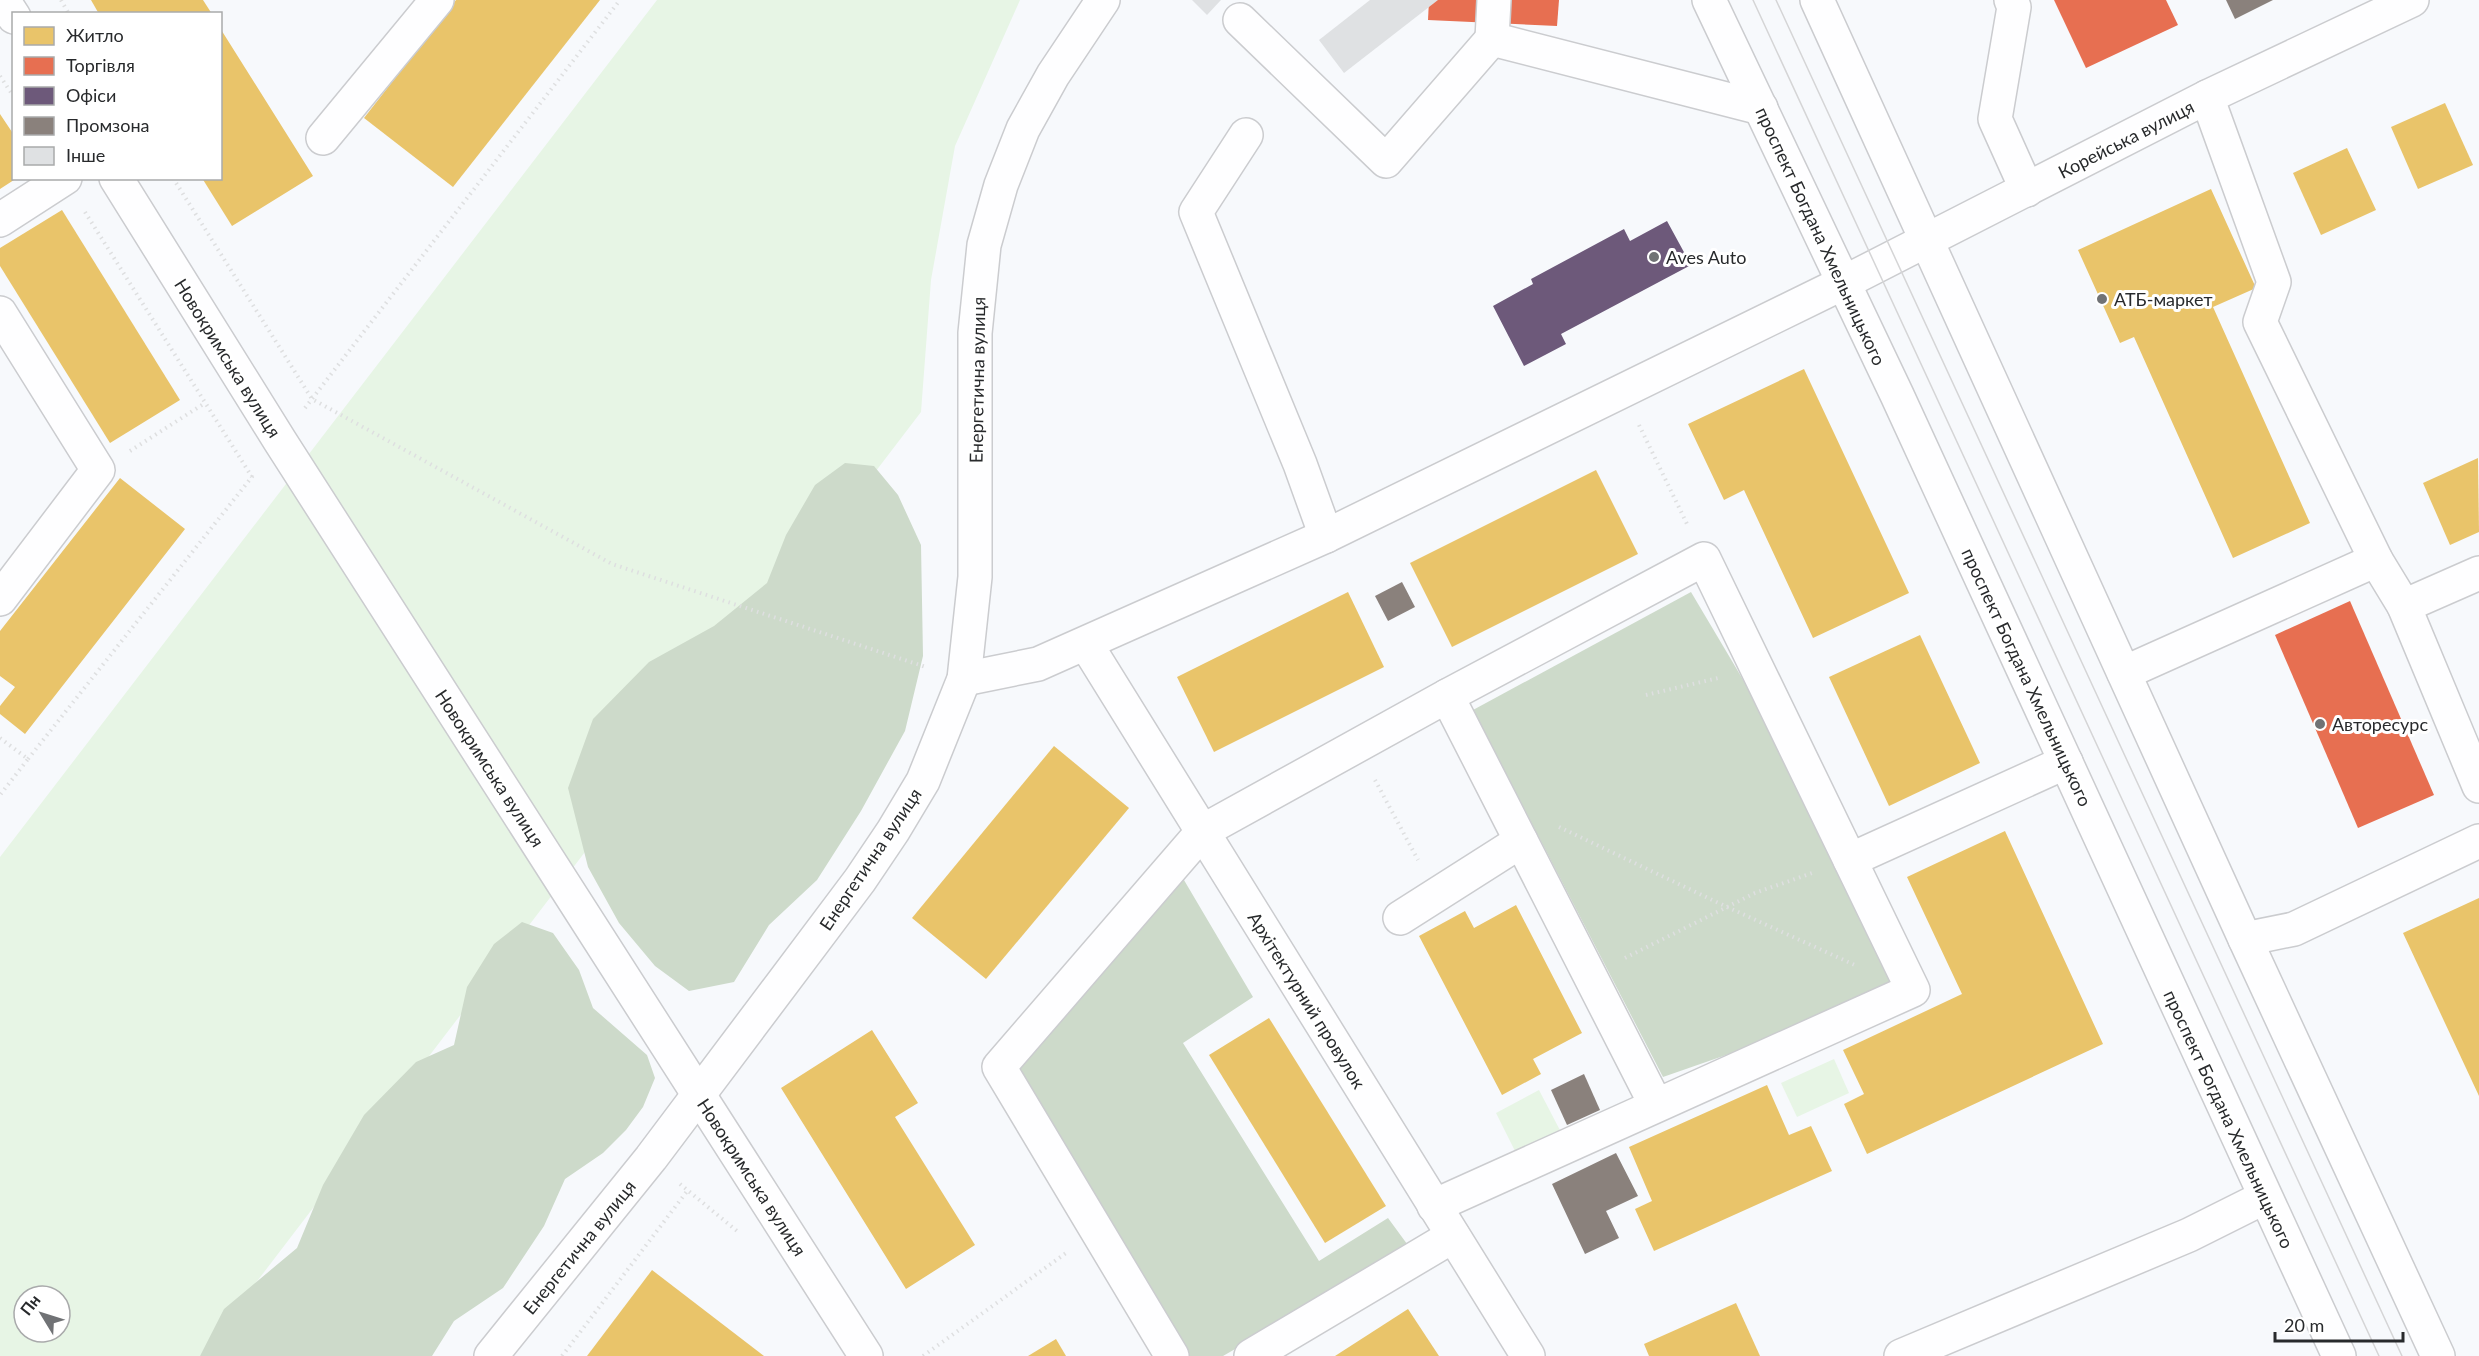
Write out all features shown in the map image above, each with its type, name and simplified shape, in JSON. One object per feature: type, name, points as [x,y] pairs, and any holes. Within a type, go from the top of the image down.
[{"type":"main road","name":"Енергетична вулиця","points":[[491,1356],[651,1158],[860,880],[923,781],[964,679],[975,577],[975,333],[984,245],[1001,185],[1023,129],[1053,75],[1103,0]]},
{"type":"main road","points":[[1240,20],[1386,161],[1492,39],[1494,0]]},
{"type":"main road","name":"проспект Богдана Хмельницького","points":[[1709,0],[2066,762],[2339,1356]]},
{"type":"main road","points":[[1817,0],[2245,939],[2438,1356]]},
{"type":"main road","points":[[2011,0],[2014,7],[1995,119],[2027,190]]},
{"type":"main road","name":"Корейська вулиця","points":[[964,679],[1038,664],[1326,536],[1843,283],[2207,97],[2412,0]]},
{"type":"main road","points":[[323,138],[433,1]]},
{"type":"main road","points":[[1492,39],[1761,108]]},
{"type":"main road","points":[[2207,97],[2274,282],[2260,322],[2376,560],[2404,606],[2479,786]]},
{"type":"main road","points":[[1246,135],[1196,212],[1300,464],[1326,536]]},
{"type":"main road","points":[[0,220],[63,180]]},
{"type":"main road","name":"Новокримська вулиця","points":[[117,180],[280,441],[866,1356]]},
{"type":"main road","points":[[0,312],[98,470],[0,599]]},
{"type":"main road","points":[[1172,1356],[999,1067],[1203,831],[1704,559],[1913,990],[1434,1206]]},
{"type":"main road","points":[[2124,673],[2376,560]]},
{"type":"main road","points":[[2404,606],[2479,573]]},
{"type":"main road","name":"Архітектурний провулок","points":[[1086,644],[1528,1356]]},
{"type":"main road","points":[[1448,696],[1656,1105]]},
{"type":"main road","points":[[1850,860],[2066,762]]},
{"type":"main road","points":[[1400,918],[1521,841]]},
{"type":"main road","points":[[2245,939],[2294,929],[2479,841]]},
{"type":"main road","points":[[1901,1356],[2188,1235],[2265,1197]]},
{"type":"main road","points":[[1251,1356],[1453,1236]]},
{"type":"path","points":[[0,795],[252,477],[620,0]]},
{"type":"path","points":[[0,76],[12,94]]},
{"type":"path","points":[[66,180],[252,477]]},
{"type":"path","points":[[174,180],[312,399],[612,564],[964,679]]},
{"type":"path","points":[[98,470],[205,403]]},
{"type":"path","points":[[1635,416],[1704,559]]},
{"type":"path","points":[[1646,696],[1757,668]]},
{"type":"path","points":[[0,738],[28,759]]},
{"type":"path","points":[[1357,746],[1437,896]]},
{"type":"path","points":[[1554,825],[1858,966]]},
{"type":"path","points":[[1590,976],[1755,893],[1850,860]]},
{"type":"path","points":[[651,1158],[741,1234]]},
{"type":"path","points":[[562,1356],[688,1190]]},
{"type":"path","points":[[923,1356],[1096,1230]]},
{"type":"green space","points":[[657,0],[1020,0],[955,146],[931,280],[921,412],[200,1356],[0,1356],[0,857]]},
{"type":"green space","points":[[845,463],[874,466],[898,495],[921,545],[923,656],[905,731],[861,811],[817,880],[769,925],[734,982],[689,991],[655,966],[619,923],[588,867],[568,788],[593,719],[649,662],[714,626],[767,583],[786,535],[815,485]]},
{"type":"green space","points":[[1691,592],[1850,860],[1913,990],[1663,1077],[1473,710]]},
{"type":"green space","points":[[1181,875],[1253,997],[1183,1043],[1319,1261],[1388,1218],[1410,1248],[1223,1356],[1186,1356],[1017,1071]]},
{"type":"green space","points":[[522,922],[553,933],[579,970],[593,1008],[647,1055],[655,1078],[643,1107],[626,1130],[603,1153],[565,1179],[544,1226],[503,1288],[454,1321],[432,1356],[200,1356],[224,1309],[297,1248],[323,1185],[364,1115],[416,1062],[454,1045],[467,987],[494,944]]},
{"type":"green space","points":[[1834,1059],[1849,1093],[1797,1117],[1781,1083]]},
{"type":"green space","points":[[1539,1090],[1563,1136],[1519,1159],[1496,1113]]},
{"type":"building: Житло","points":[[91,0],[203,0],[211,12],[98,12]]},
{"type":"building: Житло","points":[[456,0],[600,0],[453,187],[364,118]]},
{"type":"building: Житло","points":[[222,31],[313,176],[232,226],[203,180],[222,180]]},
{"type":"building: Житло","points":[[2445,103],[2473,165],[2418,189],[2391,127]]},
{"type":"building: Житло","points":[[0,114],[12,132],[12,180],[14,180],[0,189]]},
{"type":"building: Житло","points":[[2347,148],[2376,210],[2321,235],[2293,173]]},
{"type":"building: Житло","points":[[2211,189],[2256,288],[2213,307],[2310,523],[2233,558],[2134,337],[2120,343],[2078,250]]},
{"type":"building: Житло","points":[[62,210],[180,400],[110,443],[0,266],[0,248]]},
{"type":"building: Житло","points":[[1804,369],[1909,593],[1813,638],[1744,490],[1724,500],[1688,424]]},
{"type":"building: Житло","points":[[2478,458],[2479,532],[2450,545],[2423,483]]},
{"type":"building: Житло","points":[[1596,470],[1638,554],[1452,647],[1410,563]]},
{"type":"building: Житло","points":[[120,478],[185,529],[25,734],[0,714],[0,706],[15,687],[0,676],[0,631]]},
{"type":"building: Житло","points":[[1348,592],[1384,667],[1214,752],[1177,677]]},
{"type":"building: Житло","points":[[1920,635],[1980,763],[1889,806],[1829,677]]},
{"type":"building: Житло","points":[[1054,746],[1129,808],[986,979],[912,918]]},
{"type":"building: Житло","points":[[2005,831],[2103,1044],[1867,1154],[1844,1104],[1864,1094],[1843,1050],[1962,994],[1907,877]]},
{"type":"building: Житло","points":[[2479,898],[2479,1096],[2403,933]]},
{"type":"building: Житло","points":[[1516,905],[1582,1033],[1533,1059],[1541,1074],[1502,1095],[1419,936],[1465,911],[1474,928]]},
{"type":"building: Житло","points":[[1269,1018],[1386,1206],[1325,1243],[1209,1055]]},
{"type":"building: Житло","points":[[872,1030],[918,1103],[895,1117],[975,1245],[906,1289],[781,1088]]},
{"type":"building: Житло","points":[[1767,1085],[1789,1135],[1811,1126],[1832,1171],[1654,1251],[1635,1209],[1652,1201],[1629,1147]]},
{"type":"building: Житло","points":[[652,1270],[764,1356],[587,1356]]},
{"type":"building: Житло","points":[[1736,1303],[1760,1356],[1649,1356],[1644,1344]]},
{"type":"building: Житло","points":[[1408,1309],[1439,1356],[1335,1356]]},
{"type":"building: Житло","points":[[1056,1339],[1066,1356],[1028,1356]]},
{"type":"building: Торгівля","points":[[1429,0],[1559,0],[1557,26],[1428,20]]},
{"type":"building: Торгівля","points":[[2054,0],[2166,0],[2178,25],[2086,68]]},
{"type":"building: Торгівля","points":[[2350,601],[2434,795],[2358,828],[2275,635]]},
{"type":"building: Офіси","points":[[1667,221],[1691,265],[1561,334],[1566,344],[1524,366],[1493,306],[1533,284],[1531,279],[1624,229],[1630,241]]},
{"type":"building: Промзона","points":[[2226,0],[2273,0],[2235,19]]},
{"type":"building: Промзона","points":[[1402,582],[1415,607],[1388,621],[1375,596]]},
{"type":"building: Промзона","points":[[1584,1074],[1600,1110],[1567,1125],[1551,1090]]},
{"type":"building: Промзона","points":[[1616,1153],[1638,1196],[1606,1211],[1619,1238],[1585,1254],[1552,1184]]},
{"type":"building: Інше","points":[[1192,0],[1221,0],[1207,15]]},
{"type":"building: Інше","points":[[1370,0],[1438,0],[1344,73],[1319,40]]},
{"type":"tram line","points":[[1753,0],[2379,1356]]},
{"type":"tram line","points":[[1776,0],[2402,1356]]},
{"type":"place","name":"Aves Auto","points":[[1654,257]]},
{"type":"place","name":"АТБ-маркет","points":[[2102,299]]},
{"type":"place","name":"Авторесурс","points":[[2320,724]]}]
